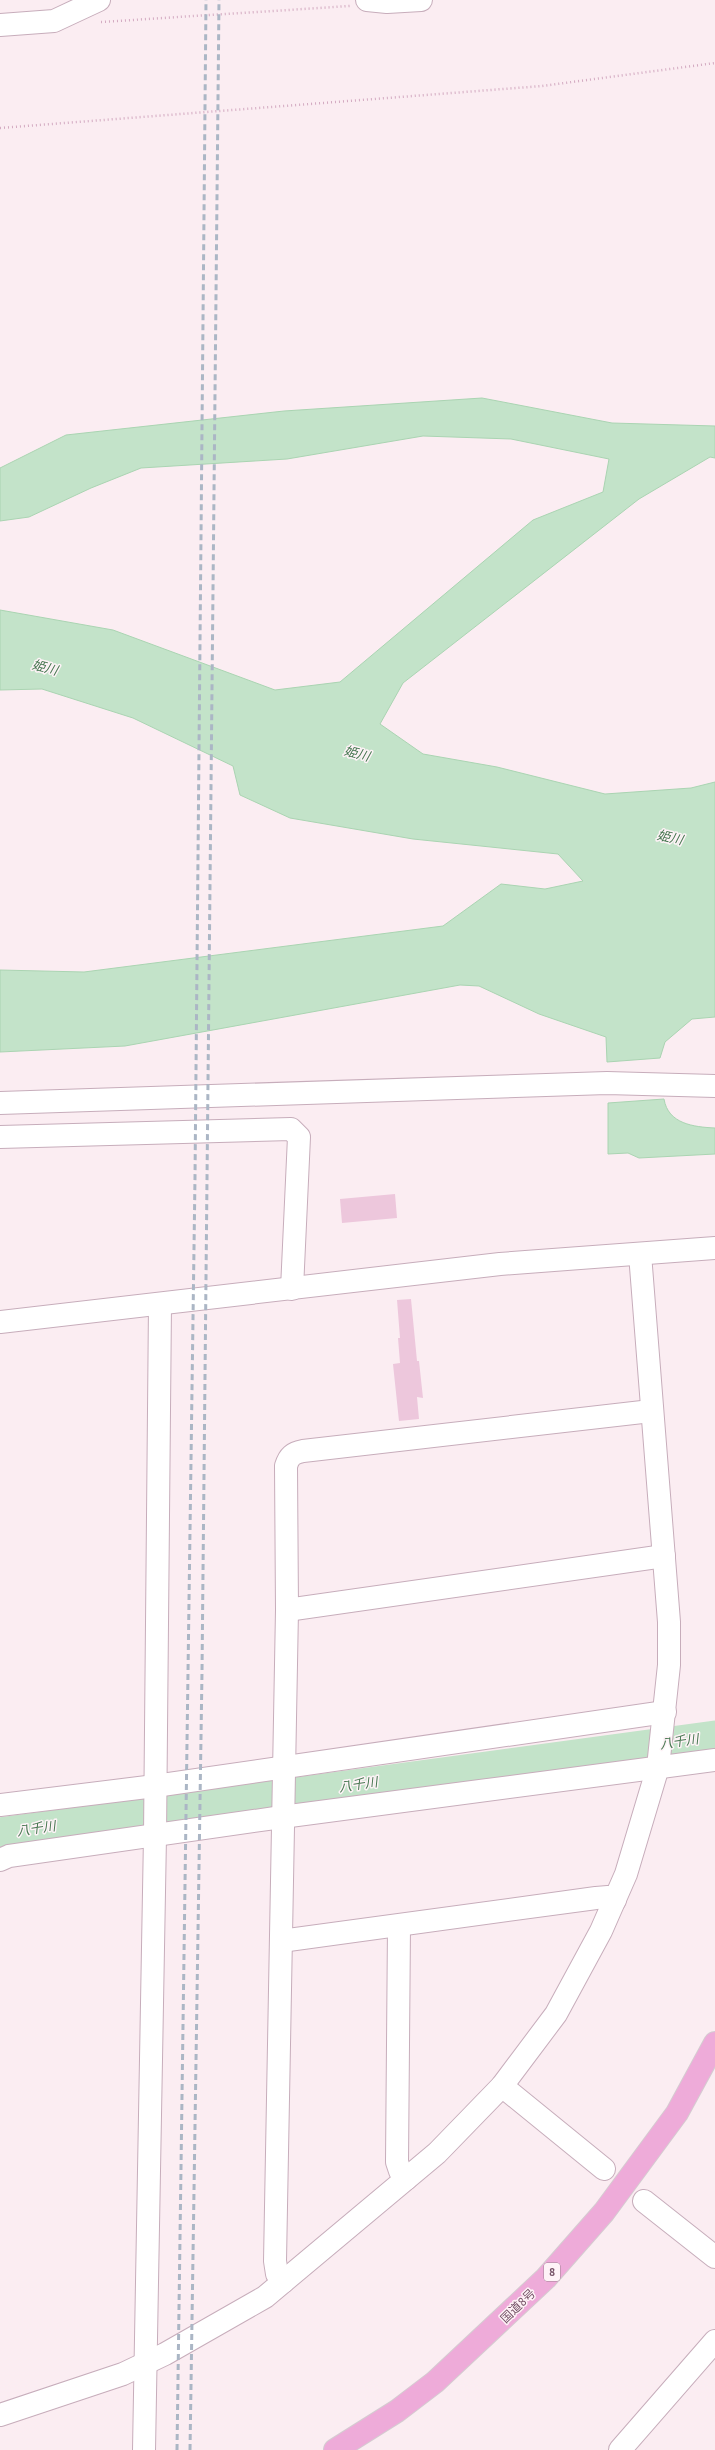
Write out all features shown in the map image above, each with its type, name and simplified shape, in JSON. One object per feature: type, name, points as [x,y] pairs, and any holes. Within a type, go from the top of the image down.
[{"type":"highway","name":"国道8号","points":[[336,2450],[397,2411],[435,2382],[546,2278],[604,2212],[677,2113],[715,2043]]},
{"type":"street","points":[[0,25],[54,22],[99,0]]},
{"type":"street","points":[[368,0],[420,0]]},
{"type":"street","points":[[0,1103],[607,1083],[684,1083],[715,1086]]},
{"type":"street","points":[[0,1137],[291,1129],[299,1137],[292,1289]]},
{"type":"street","points":[[0,1322],[500,1264],[715,1248]]},
{"type":"street","points":[[0,2415],[123,2374],[146,2364],[265,2297],[437,2153],[502,2086],[556,2014],[584,1966],[615,1900],[640,1832],[658,1766],[669,1665],[664,1556],[651,1411],[640,1254]]},
{"type":"street","points":[[144,2450],[155,1836],[160,1304]]},
{"type":"street","points":[[284,2282],[277,2274],[275,2261],[282,1768],[286,1610],[286,1466],[288,1458],[294,1453],[651,1411]]},
{"type":"street","points":[[286,1610],[664,1556]]},
{"type":"street","points":[[0,1805],[155,1786],[665,1712]]},
{"type":"street","points":[[0,1860],[9,1856],[282,1817],[658,1766],[715,1760]]},
{"type":"street","points":[[280,1942],[596,1898],[608,1897],[615,1900]]},
{"type":"street","points":[[399,1926],[397,2162],[400,2171],[406,2179]]},
{"type":"street","points":[[502,2086],[604,2169]]},
{"type":"street","points":[[644,2201],[715,2257]]},
{"type":"street","points":[[620,2450],[715,2341]]},
{"type":"path","points":[[94,22],[340,8],[368,0]]},
{"type":"path","points":[[0,128],[542,86],[715,63]]},
{"type":"water","name":"姫川","points":[[482,398],[612,423],[715,426],[715,458],[710,457],[639,499],[403,683],[380,724],[423,754],[497,767],[605,794],[691,788],[715,782],[715,1017],[692,1019],[665,1042],[660,1058],[607,1062],[606,1037],[539,1014],[479,986],[460,985],[125,1046],[0,1052],[0,970],[84,972],[443,926],[501,884],[545,889],[583,881],[558,854],[413,839],[290,818],[240,795],[233,766],[133,718],[42,689],[0,690],[0,610],[113,630],[275,690],[340,682],[533,520],[603,492],[609,459],[511,439],[423,436],[287,459],[141,468],[91,488],[29,517],[0,521],[0,468],[66,435],[284,411]]},
{"type":"water","points":[[664,1099],[666,1107],[676,1119],[699,1127],[715,1128],[715,1154],[639,1158],[628,1153],[608,1154],[608,1103]]},
{"type":"building","points":[[395,1194],[397,1218],[342,1223],[340,1199]]},
{"type":"building","points":[[411,1299],[417,1361],[419,1361],[423,1398],[417,1397],[419,1419],[399,1421],[393,1364],[400,1363],[397,1300]]},
{"type":"waterway","name":"八千川","points":[[0,1833],[715,1736]]},
{"type":"railway","points":[[177,2450],[195,1178],[206,0]]},
{"type":"railway","points":[[190,2450],[202,1672],[219,0]]}]
